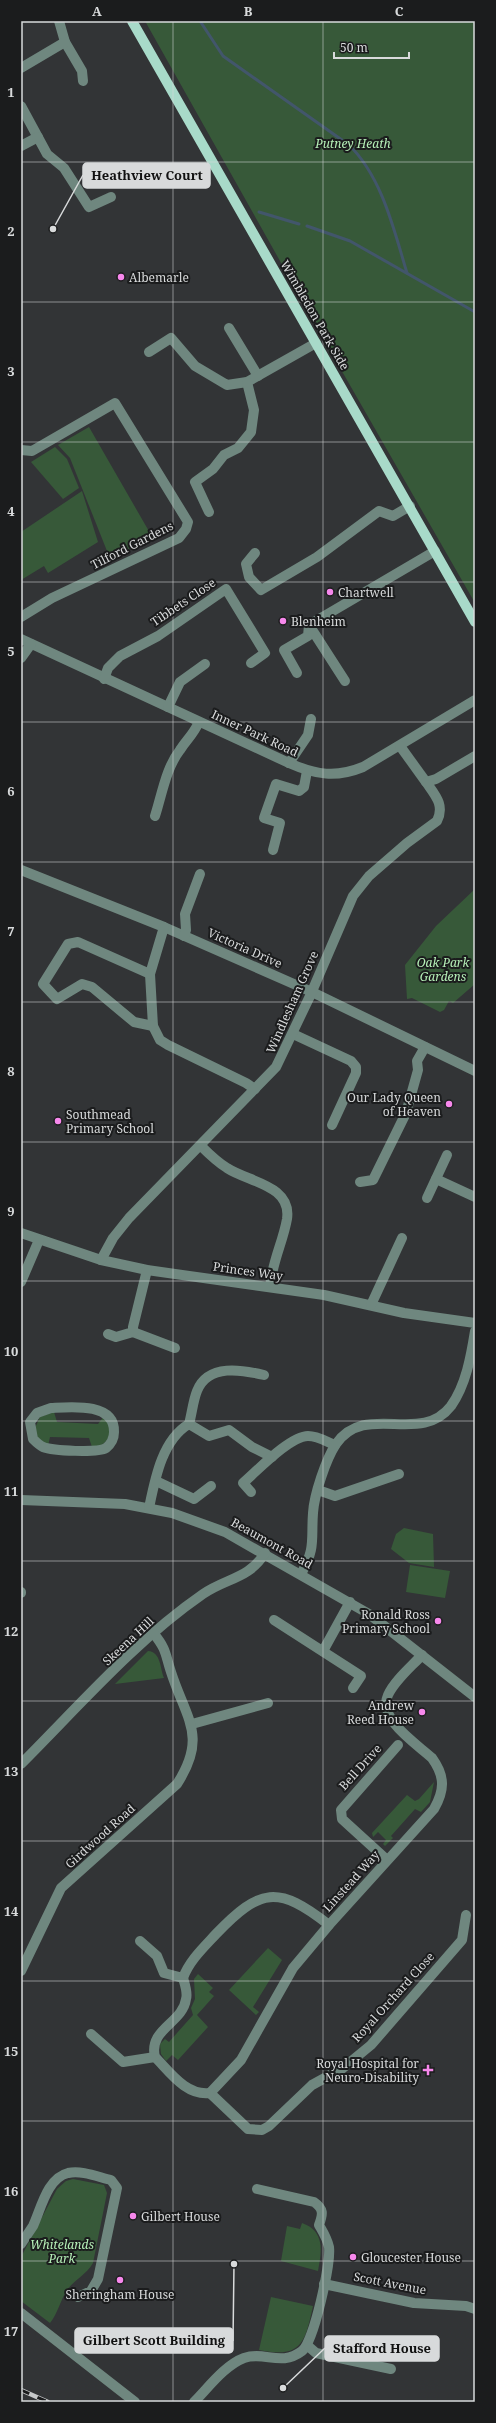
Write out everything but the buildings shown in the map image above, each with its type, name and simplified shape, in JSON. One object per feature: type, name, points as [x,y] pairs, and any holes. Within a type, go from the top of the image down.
[{"type":"main road","name":"Wimbledon Park Side","points":[[132,21],[475,622]]},
{"type":"street","points":[[59,21],[65,42],[82,71],[83,81]]},
{"type":"street","points":[[21,68],[65,42]]},
{"type":"street","points":[[21,106],[47,154],[64,168],[89,207],[111,197]]},
{"type":"street","points":[[21,146],[38,137]]},
{"type":"street","points":[[229,328],[258,376]]},
{"type":"street","points":[[149,352],[171,338],[195,366],[210,377],[226,385],[247,382],[316,343]]},
{"type":"street","points":[[209,512],[195,482],[213,470],[224,455],[238,448],[251,432],[254,410],[247,382]]},
{"type":"street","name":"Tilford Gardens","points":[[21,450],[32,451],[115,403],[188,522],[186,529],[179,538],[52,598],[21,617]]},
{"type":"street","points":[[255,553],[246,564],[249,577],[261,590],[317,557],[379,511],[393,516],[410,506]]},
{"type":"street","points":[[309,625],[434,551]]},
{"type":"street","name":"Tibbets Close","points":[[104,679],[108,668],[120,656],[158,636],[226,589],[265,653],[251,663]]},
{"type":"street","points":[[297,673],[284,650],[308,636],[309,625]]},
{"type":"street","points":[[309,625],[345,681]]},
{"type":"street","name":"Inner Park Road","points":[[21,639],[104,679],[307,771],[330,775],[347,774],[400,746],[475,700]]},
{"type":"street","points":[[21,658],[31,644]]},
{"type":"street","points":[[168,708],[180,682],[205,664]]},
{"type":"street","points":[[289,763],[308,735],[311,719]]},
{"type":"street","points":[[155,816],[169,770],[180,749],[192,737],[199,722]]},
{"type":"street","name":"Windlesham Grove","points":[[102,1260],[113,1238],[129,1218],[201,1146],[276,1067],[312,992],[352,896],[369,876],[407,843],[438,821],[441,808],[438,798],[400,746]]},
{"type":"street","points":[[426,782],[436,779],[475,756]]},
{"type":"street","points":[[273,850],[280,823],[264,818],[276,784],[299,791],[304,787],[307,771]]},
{"type":"street","name":"Victoria Drive","points":[[21,870],[164,927],[312,992],[475,1071]]},
{"type":"street","points":[[184,936],[186,930],[185,914],[200,874]]},
{"type":"street","points":[[164,927],[150,974],[153,1026],[160,1040],[246,1083],[255,1089]]},
{"type":"street","points":[[150,974],[78,942],[68,944],[44,984],[57,999],[82,984],[92,987],[134,1022],[153,1026]]},
{"type":"street","points":[[293,1034],[352,1061],[356,1067],[356,1073],[332,1125]]},
{"type":"street","points":[[360,1182],[373,1180],[406,1113],[418,1070],[417,1061],[425,1046]]},
{"type":"street","points":[[201,1146],[228,1169],[275,1190],[283,1197],[287,1206],[287,1218],[276,1253],[270,1287]]},
{"type":"street","points":[[427,1198],[447,1155]]},
{"type":"street","points":[[436,1179],[475,1197]]},
{"type":"street","name":"Princes Way","points":[[21,1233],[38,1240],[102,1260],[147,1270],[324,1295],[404,1313],[475,1323]]},
{"type":"street","points":[[371,1305],[402,1238]]},
{"type":"street","points":[[21,1282],[38,1240]]},
{"type":"street","points":[[133,1332],[147,1270]]},
{"type":"street","points":[[301,1574],[312,1552],[313,1511],[318,1490],[335,1445],[346,1434],[364,1425],[376,1422],[404,1425],[420,1424],[443,1413],[457,1394],[467,1371],[475,1331]]},
{"type":"street","points":[[108,1334],[116,1336],[133,1332],[175,1348]]},
{"type":"street","points":[[149,1508],[169,1441],[178,1430],[189,1424],[198,1389],[216,1373],[241,1369],[264,1375]]},
{"type":"street","points":[[51,1408],[92,1409],[102,1411],[109,1417],[114,1428],[114,1435],[106,1448],[97,1451],[42,1447],[33,1439],[26,1421],[37,1413],[51,1408]]},
{"type":"street","points":[[189,1424],[209,1436],[229,1430],[252,1447],[272,1457]]},
{"type":"street","points":[[251,1492],[243,1483],[272,1457],[298,1439],[307,1436],[335,1445]]},
{"type":"street","points":[[318,1490],[335,1496],[399,1474]]},
{"type":"street","points":[[156,1481],[194,1499],[211,1486]]},
{"type":"street","name":"Beaumont Road","points":[[21,1500],[112,1502],[149,1508],[193,1520],[225,1532],[265,1553],[350,1602],[382,1623],[475,1697]]},
{"type":"street","name":"Skeena Hill","points":[[21,1764],[177,1612],[225,1581],[251,1571],[265,1553]]},
{"type":"street","points":[[323,1651],[350,1602]]},
{"type":"street","points":[[274,1620],[361,1676],[353,1688]]},
{"type":"street","name":"Girdwood Road","points":[[21,1971],[61,1888],[177,1784],[187,1769],[192,1755],[192,1724],[171,1672],[166,1649],[154,1634]]},
{"type":"street","name":"Linstead Way","points":[[210,2093],[241,2060],[294,1968],[329,1925],[434,1809],[443,1791],[440,1770],[432,1758],[391,1721],[386,1710],[388,1695],[422,1655]]},
{"type":"street","points":[[192,1724],[268,1703]]},
{"type":"street","name":"Bell Drive","points":[[387,1860],[342,1819],[341,1810],[398,1745]]},
{"type":"street","points":[[210,2093],[201,2094],[187,2088],[154,2056],[154,2041],[182,2010],[186,2000],[184,1978],[191,1963],[232,1918],[258,1900],[268,1897],[288,1898],[307,1908],[329,1925]]},
{"type":"street","name":"Royal Orchard Close","points":[[210,2093],[243,2126],[254,2131],[269,2126],[312,2085],[343,2068],[372,2045],[462,1940],[466,1916]]},
{"type":"street","points":[[140,1941],[157,1956],[164,1973],[184,1978]]},
{"type":"street","points":[[91,2034],[123,2062],[154,2056]]},
{"type":"street","points":[[21,2244],[33,2226],[48,2192],[59,2178],[67,2173],[75,2172],[111,2180],[116,2183],[117,2188],[98,2279],[90,2291],[78,2297]]},
{"type":"street","points":[[194,2402],[228,2368],[243,2358],[259,2356],[286,2359],[295,2356],[308,2346],[324,2284],[329,2249],[327,2240],[319,2225],[323,2215],[321,2207],[314,2202],[257,2189]]},
{"type":"street","name":"Scott Avenue","points":[[324,2284],[414,2303],[466,2306],[475,2309]]},
{"type":"street","points":[[21,2313],[135,2402]]},
{"type":"street","points":[[308,2346],[316,2353],[391,2368]]},
{"type":"green space","name":"Putney Heath","points":[[145,21],[475,21],[475,603],[320,333],[311,308],[289,277]]},
{"type":"green space","points":[[89,427],[154,540],[109,556],[70,458],[58,445]]},
{"type":"green space","points":[[55,447],[67,459],[79,488],[63,499],[31,462]]},
{"type":"green space","points":[[82,491],[98,542],[48,573],[44,566],[21,580],[21,532]]},
{"type":"green space","name":"Oak Park Gardens","points":[[475,889],[475,984],[453,1003],[449,1001],[444,1010],[440,1012],[412,998],[407,999],[405,965],[436,926]]},
{"type":"green space","points":[[54,1412],[57,1422],[98,1424],[104,1416],[108,1421],[111,1434],[103,1444],[95,1447],[92,1447],[89,1438],[50,1437],[48,1446],[37,1437],[35,1428],[40,1417]]},
{"type":"green space","points":[[404,1528],[433,1534],[434,1567],[409,1563],[391,1549],[396,1534]]},
{"type":"green space","points":[[410,1565],[450,1571],[445,1598],[406,1592]]},
{"type":"green space","points":[[148,1651],[152,1652],[158,1657],[164,1678],[115,1684]]},
{"type":"green space","points":[[434,1782],[430,1802],[421,1812],[415,1809],[391,1836],[393,1838],[385,1846],[383,1844],[386,1840],[378,1832],[373,1837],[372,1833],[407,1795],[415,1801],[419,1799]]},
{"type":"green space","points":[[268,1948],[282,1960],[253,2007],[259,2012],[256,2015],[229,1990]]},
{"type":"green space","points":[[198,1974],[213,1988],[209,1992],[214,1996],[197,2015],[208,2027],[178,2060],[172,2055],[166,2061],[161,2054],[160,2044],[165,2039],[169,2042],[193,2015],[191,2008],[195,1999],[194,1979]]},
{"type":"green space","name":"Whitelands Park","points":[[73,2179],[104,2185],[107,2193],[93,2263],[87,2271],[67,2290],[50,2323],[21,2301],[21,2257],[57,2189],[66,2181]]},
{"type":"green space","points":[[302,2223],[315,2231],[320,2242],[321,2249],[318,2271],[281,2261],[287,2226],[300,2229]]},
{"type":"green space","points":[[271,2297],[313,2306],[304,2338],[293,2350],[273,2352],[259,2350]]},
{"type":"waterway","points":[[200,21],[223,56],[349,145],[360,158],[370,172],[386,205],[407,273]]},
{"type":"waterway","points":[[259,212],[299,224]]},
{"type":"waterway","points":[[307,226],[350,241],[475,312]]},
{"type":"railway","points":[[21,2390],[48,2402]]},
{"type":"place","name":"Heathview Court","points":[[53,229]]},
{"type":"place","name":"Albemarle","points":[[121,277]]},
{"type":"place","name":"Chartwell","points":[[330,592]]},
{"type":"place","name":"Blenheim","points":[[283,621]]},
{"type":"place","name":"Our Lady Queen of Heaven","points":[[449,1104]]},
{"type":"place","name":"Southmead Primary School","points":[[58,1121]]},
{"type":"place","name":"Ronald Ross Primary School","points":[[438,1621]]},
{"type":"place","name":"Andrew Reed House","points":[[422,1712]]},
{"type":"place","name":"Royal Hospital for Neuro-Disability","points":[[428,2070]]},
{"type":"place","name":"Gilbert House","points":[[133,2216]]},
{"type":"place","name":"Gloucester House","points":[[353,2257]]},
{"type":"place","name":"Gilbert Scott Building","points":[[234,2264]]},
{"type":"place","name":"Sheringham House","points":[[120,2280]]},
{"type":"place","name":"Stafford House","points":[[283,2388]]}]
